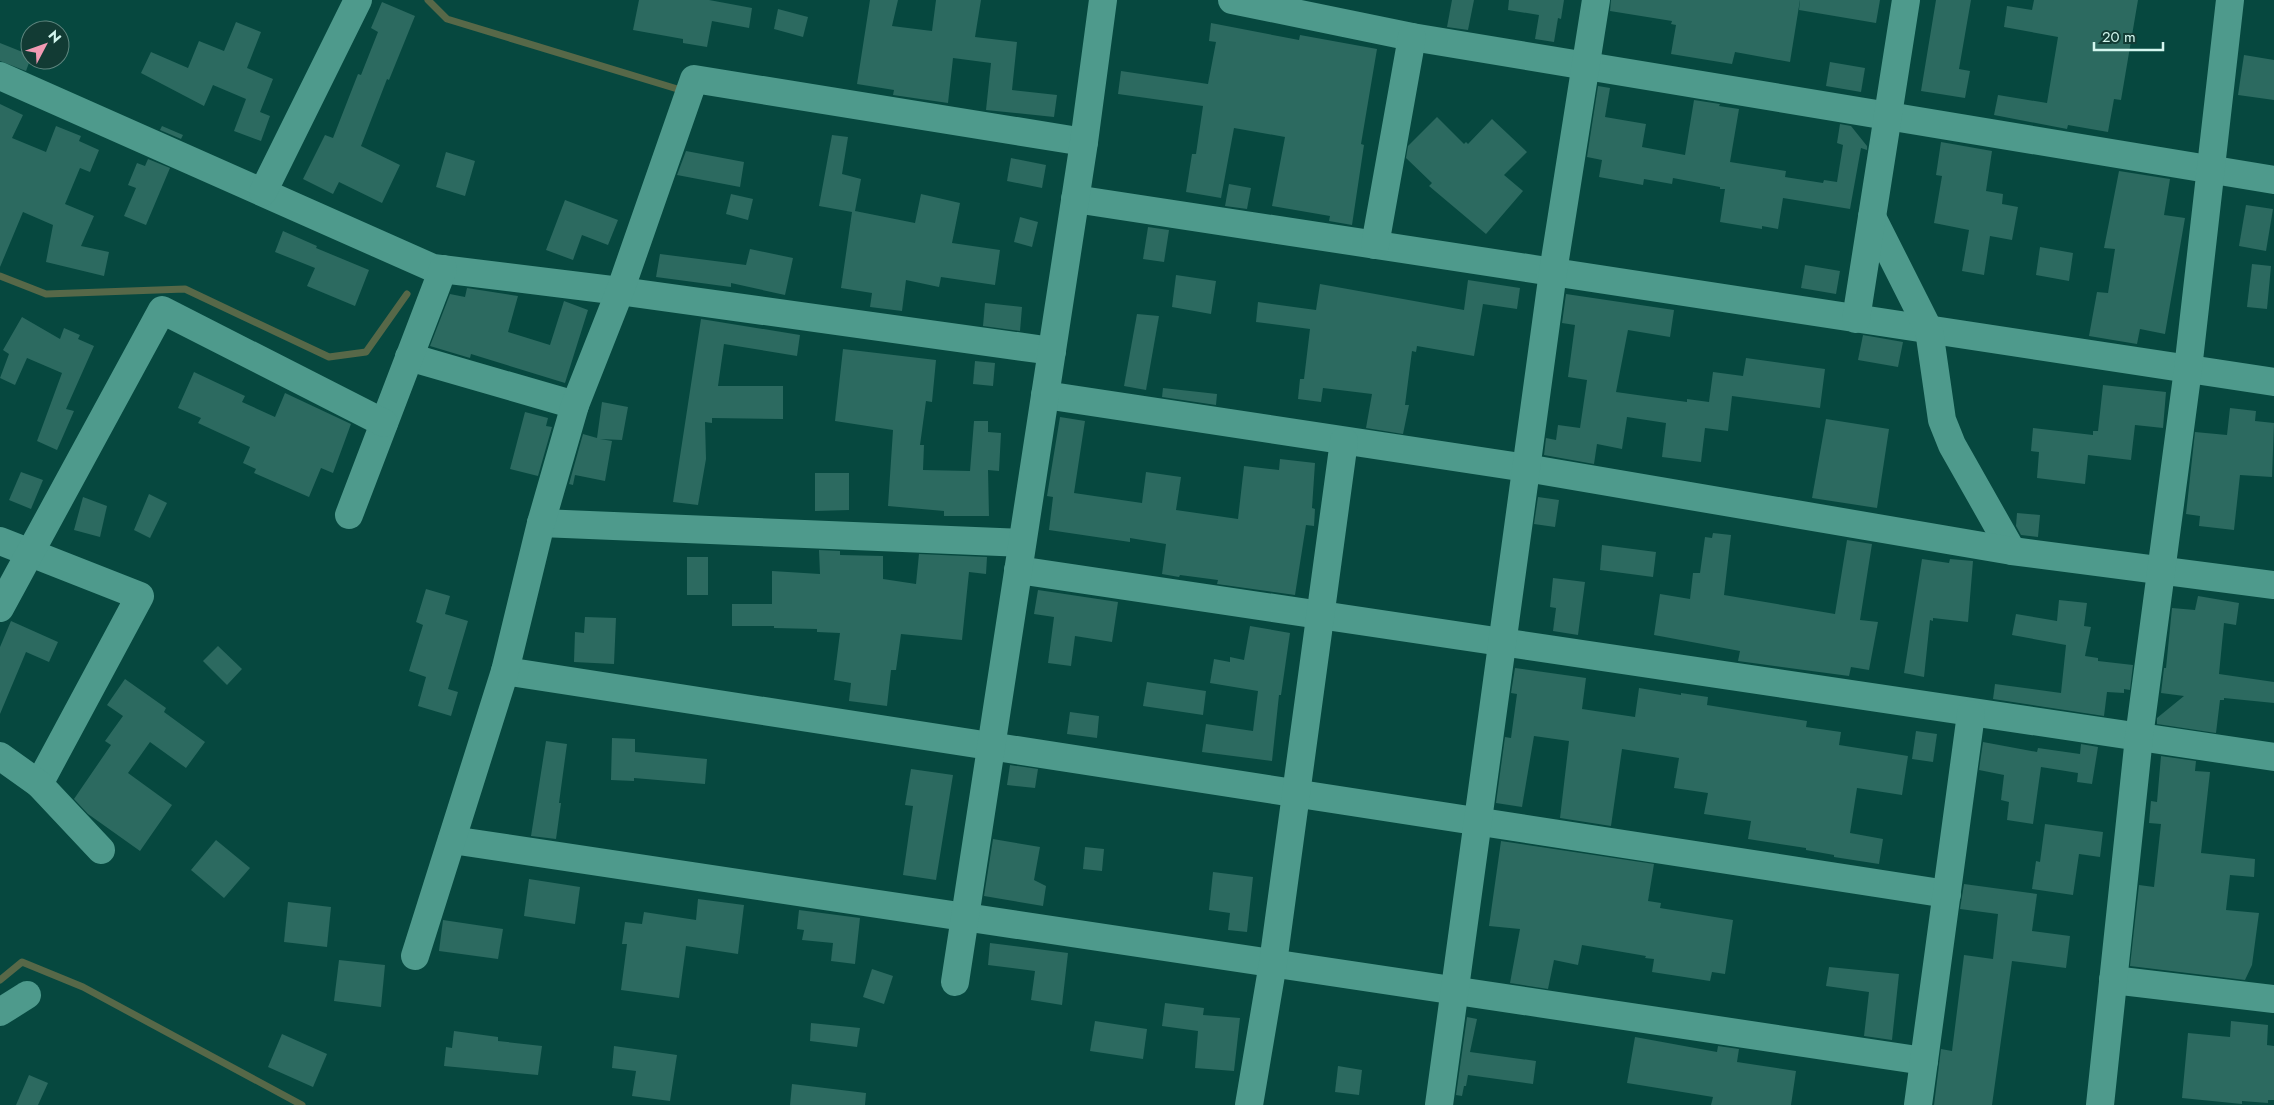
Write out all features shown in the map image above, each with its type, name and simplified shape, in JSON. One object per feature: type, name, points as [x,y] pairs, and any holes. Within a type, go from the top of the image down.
[{"type":"street","points":[[263,192],[358,0]]},
{"type":"street","points":[[955,982],[1084,142],[1103,0]]},
{"type":"street","points":[[1232,0],[1412,36],[2274,180]]},
{"type":"street","points":[[1439,1105],[1553,272],[1596,0]]},
{"type":"street","points":[[1856,319],[1906,0]]},
{"type":"street","points":[[2100,1105],[2139,737],[2188,369],[2230,0]]},
{"type":"street","points":[[1375,245],[1412,36]]},
{"type":"street","points":[[0,76],[433,268],[620,291],[1052,351]]},
{"type":"street","points":[[415,956],[506,671],[541,523],[575,405],[620,291],[694,79],[1084,142]]},
{"type":"street","points":[[1075,199],[2274,382]]},
{"type":"street","points":[[1872,217],[1929,330],[1942,420],[1952,446],[2012,550]]},
{"type":"street","points":[[349,515],[443,269]]},
{"type":"street","points":[[0,608],[162,310],[384,422]]},
{"type":"street","points":[[410,357],[575,405]]},
{"type":"street","points":[[1045,395],[1526,468],[2012,550],[2274,585]]},
{"type":"street","points":[[1249,1105],[1273,963],[1344,441]]},
{"type":"street","points":[[541,523],[1022,543]]},
{"type":"street","points":[[0,541],[140,596],[39,784]]},
{"type":"street","points":[[1018,570],[1971,714],[2274,757]]},
{"type":"street","points":[[506,671],[1947,894]]},
{"type":"street","points":[[1918,1105],[1971,714]]},
{"type":"street","points":[[0,756],[39,784],[101,850]]},
{"type":"street","points":[[452,840],[1924,1061]]},
{"type":"street","points":[[2113,980],[2273,994]]},
{"type":"street","points":[[0,1012],[27,995]]},
{"type":"building","points":[[639,0],[709,0],[752,8],[749,28],[712,21],[707,47],[683,43],[683,39],[633,30]]},
{"type":"building","points":[[870,0],[898,0],[892,26],[932,31],[936,0],[981,0],[975,37],[1017,42],[1012,90],[1057,95],[1054,117],[986,110],[991,63],[953,58],[948,103],[893,95],[894,90],[857,84]]},
{"type":"building","points":[[1452,0],[1474,0],[1468,30],[1447,27]]},
{"type":"building","points":[[1509,0],[1564,0],[1561,19],[1558,18],[1554,42],[1535,39],[1539,15],[1508,10]]},
{"type":"building","points":[[1611,0],[1800,0],[1790,62],[1735,52],[1732,64],[1671,54],[1676,25],[1671,24],[1672,21],[1610,11]]},
{"type":"building","points":[[1800,0],[1880,0],[1876,23],[1799,10]]},
{"type":"building","points":[[1936,0],[1971,0],[1959,69],[1970,71],[1965,98],[1921,91]]},
{"type":"building","points":[[2034,0],[2138,0],[2121,100],[2114,99],[2108,132],[2068,125],[2067,129],[1994,115],[1998,95],[2047,103],[2058,37],[2004,27],[2007,6],[2032,10]]},
{"type":"building","points":[[382,2],[415,16],[389,80],[387,79],[361,146],[400,165],[382,203],[339,182],[333,194],[303,179],[325,135],[333,138],[358,74],[361,75],[378,32],[371,28]]},
{"type":"building","points":[[778,9],[808,17],[803,37],[774,29]]},
{"type":"building","points":[[236,22],[261,32],[247,68],[273,79],[260,112],[270,116],[261,141],[234,131],[246,99],[213,85],[204,106],[141,73],[151,52],[188,68],[199,41],[224,51]]},
{"type":"building","points":[[1211,23],[1299,40],[1300,35],[1377,49],[1361,144],[1364,145],[1352,225],[1329,221],[1330,216],[1272,206],[1285,137],[1234,128],[1221,198],[1186,192],[1192,154],[1196,154],[1203,106],[1118,94],[1121,71],[1208,84],[1216,42],[1209,41]]},
{"type":"building","points":[[0,43],[20,51],[20,69],[0,61]]},
{"type":"building","points":[[2244,55],[2274,60],[2274,100],[2238,95]]},
{"type":"building","points":[[1830,62],[1865,68],[1861,92],[1826,86]]},
{"type":"building","points":[[1598,86],[1610,88],[1605,117],[1646,124],[1642,147],[1685,155],[1694,100],[1739,109],[1730,162],[1786,171],[1785,177],[1823,183],[1824,180],[1837,182],[1843,145],[1837,143],[1840,124],[1851,126],[1867,146],[1867,150],[1861,148],[1850,209],[1783,198],[1778,229],[1762,226],[1762,229],[1720,222],[1725,189],[1720,189],[1720,187],[1673,178],[1672,184],[1644,179],[1643,185],[1599,177],[1602,160],[1587,157]]},
{"type":"building","points":[[0,104],[23,115],[12,138],[46,152],[56,126],[81,136],[79,141],[99,150],[90,172],[80,168],[65,204],[94,216],[81,246],[109,252],[104,276],[46,262],[53,225],[23,212],[0,267]]},
{"type":"building","points":[[1437,117],[1464,144],[1466,142],[1468,144],[1492,119],[1527,152],[1504,175],[1523,191],[1486,234],[1429,186],[1432,183],[1406,158],[1408,146]]},
{"type":"building","points":[[162,126],[183,135],[181,139],[160,130]]},
{"type":"building","points":[[832,135],[848,137],[842,174],[861,179],[855,211],[915,223],[921,194],[960,203],[952,243],[1000,250],[995,285],[941,277],[939,287],[906,280],[902,311],[870,307],[872,293],[841,288],[852,212],[819,206]]},
{"type":"building","points":[[1941,142],[1992,151],[1986,191],[2003,194],[2002,204],[2018,207],[2012,240],[1990,236],[1984,275],[1962,271],[1969,230],[1934,223],[1942,176],[1936,175]]},
{"type":"building","points":[[686,151],[744,162],[740,187],[677,175]]},
{"type":"building","points":[[446,152],[475,161],[465,196],[436,187]]},
{"type":"building","points":[[1011,158],[1046,165],[1042,188],[1007,181]]},
{"type":"building","points":[[148,159],[170,168],[146,225],[124,216],[136,188],[128,185],[137,163],[145,166]]},
{"type":"building","points":[[2119,171],[2170,179],[2164,215],[2185,218],[2165,334],[2140,329],[2137,344],[2089,336],[2097,292],[2108,293],[2115,249],[2104,248]]},
{"type":"building","points":[[1229,184],[1251,188],[1247,209],[1225,206]]},
{"type":"building","points":[[731,194],[753,199],[748,220],[726,214]]},
{"type":"building","points":[[565,200],[618,220],[608,245],[582,235],[573,260],[546,250]]},
{"type":"building","points":[[2246,205],[2273,209],[2266,251],[2239,246]]},
{"type":"building","points":[[1020,217],[1038,222],[1032,247],[1014,242]]},
{"type":"building","points":[[1148,227],[1169,230],[1164,262],[1143,259]]},
{"type":"building","points":[[283,231],[317,246],[316,248],[369,270],[355,306],[307,286],[315,268],[275,252]]},
{"type":"building","points":[[2040,247],[2073,253],[2069,281],[2036,275]]},
{"type":"building","points":[[750,249],[793,258],[785,295],[731,283],[731,287],[656,277],[660,254],[746,265]]},
{"type":"building","points":[[2252,264],[2271,266],[2267,309],[2247,307]]},
{"type":"building","points":[[1805,265],[1840,271],[1836,294],[1801,288]]},
{"type":"building","points":[[1176,275],[1216,281],[1211,314],[1172,307]]},
{"type":"building","points":[[1468,280],[1520,288],[1517,309],[1483,304],[1474,356],[1417,346],[1416,352],[1412,351],[1405,405],[1409,405],[1403,434],[1366,428],[1372,394],[1323,388],[1321,402],[1298,399],[1300,379],[1304,379],[1310,329],[1256,322],[1258,302],[1316,310],[1320,284],[1464,310]]},
{"type":"building","points":[[467,288],[518,296],[508,332],[550,345],[564,301],[588,310],[565,383],[471,354],[470,358],[430,346],[450,294],[465,297]]},
{"type":"building","points":[[1566,294],[1674,310],[1670,337],[1628,330],[1616,392],[1687,402],[1687,399],[1709,402],[1713,372],[1743,376],[1746,358],[1825,369],[1820,408],[1732,396],[1728,431],[1705,428],[1701,462],[1662,457],[1666,423],[1627,417],[1622,449],[1597,444],[1594,464],[1544,455],[1546,438],[1556,440],[1558,425],[1580,428],[1587,380],[1568,377],[1575,325],[1562,323]]},
{"type":"building","points":[[985,303],[1022,307],[1020,331],[983,326]]},
{"type":"building","points":[[1137,314],[1159,316],[1146,390],[1124,386]]},
{"type":"building","points":[[22,317],[60,339],[64,328],[80,335],[78,339],[94,346],[66,409],[74,411],[57,450],[37,441],[62,373],[27,358],[15,385],[0,378],[9,354],[3,350]]},
{"type":"building","points":[[701,319],[800,335],[797,356],[724,344],[718,386],[783,386],[783,419],[712,418],[712,423],[705,422],[706,459],[698,505],[673,502]]},
{"type":"building","points":[[1863,335],[1903,342],[1898,367],[1858,360]]},
{"type":"building","points":[[843,349],[936,360],[932,402],[926,401],[920,445],[924,445],[923,470],[970,471],[974,421],[988,421],[988,432],[1001,433],[999,471],[988,470],[989,516],[944,516],[944,511],[888,506],[893,430],[835,421]]},
{"type":"building","points":[[975,361],[995,363],[993,386],[973,384]]},
{"type":"building","points":[[194,372],[245,396],[242,402],[275,417],[285,393],[351,424],[333,473],[321,468],[309,497],[254,473],[256,469],[243,463],[250,447],[198,423],[201,418],[178,408]]},
{"type":"building","points":[[2103,385],[2166,392],[2163,428],[2135,425],[2131,460],[2088,455],[2085,484],[2037,478],[2039,452],[2031,451],[2033,428],[2093,435],[2093,431],[2098,431]]},
{"type":"building","points":[[1163,388],[1217,394],[1216,405],[1162,397]]},
{"type":"building","points":[[602,402],[628,407],[622,440],[600,439],[612,441],[605,481],[575,475],[573,485],[569,484],[583,434],[597,438]]},
{"type":"building","points":[[2230,408],[2256,411],[2255,421],[2274,423],[2272,477],[2240,475],[2234,530],[2199,526],[2200,516],[2186,514],[2195,432],[2227,435]]},
{"type":"building","points":[[525,412],[548,418],[546,426],[552,427],[538,476],[510,469]]},
{"type":"building","points":[[1060,417],[1085,421],[1074,493],[1142,503],[1146,472],[1181,477],[1176,510],[1238,519],[1244,466],[1279,470],[1280,459],[1315,463],[1312,508],[1315,509],[1314,526],[1306,525],[1295,595],[1217,584],[1218,580],[1162,574],[1166,544],[1130,538],[1130,542],[1049,530],[1053,497],[1047,496]]},
{"type":"building","points":[[1826,419],[1889,429],[1877,508],[1812,498]]},
{"type":"building","points":[[21,472],[43,480],[31,509],[9,500]]},
{"type":"building","points":[[815,473],[849,473],[849,510],[815,511]]},
{"type":"building","points":[[149,494],[167,503],[150,538],[134,530]]},
{"type":"building","points":[[83,497],[107,506],[100,537],[74,530]]},
{"type":"building","points":[[1538,497],[1559,500],[1555,527],[1534,524]]},
{"type":"building","points":[[2017,513],[2040,515],[2038,537],[2021,535],[2016,526]]},
{"type":"building","points":[[1713,533],[1731,535],[1724,595],[1835,614],[1847,540],[1872,544],[1860,620],[1878,622],[1869,670],[1851,667],[1849,676],[1738,661],[1740,651],[1654,635],[1660,594],[1690,599],[1693,573],[1700,573],[1705,537],[1712,538]]},
{"type":"building","points":[[1602,545],[1656,552],[1653,577],[1600,570]]},
{"type":"building","points":[[819,550],[840,551],[840,555],[883,556],[883,579],[916,584],[919,554],[987,557],[986,574],[969,572],[962,640],[901,634],[896,670],[891,670],[887,706],[849,701],[851,683],[834,680],[840,633],[817,632],[817,629],[774,628],[774,626],[732,626],[732,604],[772,604],[772,571],[820,574]]},
{"type":"building","points":[[687,557],[708,557],[708,595],[687,595]]},
{"type":"building","points":[[1922,559],[1949,563],[1950,559],[1973,561],[1968,622],[1933,618],[1933,621],[1930,620],[1924,677],[1904,673]]},
{"type":"building","points":[[1553,578],[1585,582],[1578,635],[1553,631],[1556,608],[1550,607]]},
{"type":"building","points":[[426,589],[450,596],[445,614],[468,621],[448,689],[458,692],[451,716],[418,706],[426,677],[409,671],[423,625],[416,622]]},
{"type":"building","points":[[1038,590],[1118,602],[1112,642],[1075,636],[1071,666],[1048,663],[1054,617],[1034,614]]},
{"type":"building","points":[[2198,596],[2239,603],[2236,625],[2224,623],[2219,674],[2274,682],[2274,703],[2224,698],[2224,700],[2220,700],[2216,733],[2157,724],[2157,718],[2184,696],[2161,693],[2164,668],[2166,668],[2172,608],[2195,610]]},
{"type":"building","points":[[2059,600],[2087,603],[2084,626],[2091,627],[2085,656],[2098,658],[2098,661],[2133,665],[2130,690],[2124,689],[2124,693],[2107,692],[2104,716],[1993,699],[1995,684],[2061,693],[2066,645],[2012,635],[2016,614],[2057,621]]},
{"type":"building","points":[[585,617],[616,618],[614,664],[574,662],[575,632],[584,633]]},
{"type":"building","points":[[11,621],[58,642],[49,662],[26,652],[0,714],[0,647]]},
{"type":"building","points":[[1250,626],[1290,633],[1281,695],[1279,695],[1272,761],[1202,752],[1206,724],[1253,731],[1258,691],[1210,683],[1214,659],[1230,662],[1230,657],[1244,660]]},
{"type":"building","points":[[218,646],[242,669],[227,685],[203,661]]},
{"type":"building","points":[[1515,668],[1586,678],[1582,709],[1635,717],[1639,688],[1681,695],[1681,693],[1708,697],[1707,705],[1807,721],[1806,727],[1841,732],[1839,745],[1908,756],[1902,795],[1857,788],[1850,833],[1883,839],[1879,864],[1834,857],[1834,855],[1806,850],[1806,848],[1748,839],[1751,821],[1704,814],[1708,793],[1674,788],[1679,758],[1622,749],[1611,826],[1560,818],[1569,741],[1534,736],[1522,807],[1496,803],[1505,737],[1511,738],[1517,694],[1511,693]]},
{"type":"building","points":[[125,679],[166,708],[164,712],[205,742],[186,768],[150,742],[128,773],[172,805],[140,851],[88,814],[74,799],[111,745],[105,741],[123,716],[107,705]]},
{"type":"building","points":[[1147,682],[1206,691],[1203,715],[1143,706]]},
{"type":"building","points":[[1070,712],[1099,716],[1097,738],[1067,734]]},
{"type":"building","points":[[1916,731],[1937,734],[1933,762],[1912,759]]},
{"type":"building","points":[[612,738],[635,739],[635,752],[707,759],[705,784],[634,778],[634,781],[611,780]]},
{"type":"building","points":[[546,741],[567,744],[556,839],[531,836]]},
{"type":"building","points":[[1983,742],[2037,752],[2038,748],[2080,754],[2081,744],[2098,747],[2092,784],[2077,782],[2078,773],[2041,767],[2033,824],[2007,820],[2009,802],[2001,800],[2004,775],[1979,770]]},
{"type":"building","points":[[2161,756],[2196,761],[2195,771],[2210,772],[2201,853],[2255,859],[2254,877],[2230,875],[2226,910],[2259,913],[2252,965],[2245,980],[2130,966],[2139,885],[2154,887],[2161,824],[2149,823],[2151,801],[2157,802]]},
{"type":"building","points":[[1010,765],[1038,769],[1035,788],[1007,785]]},
{"type":"building","points":[[911,769],[953,775],[936,880],[903,875],[913,806],[905,805]]},
{"type":"building","points":[[2045,824],[2103,832],[2100,857],[2079,854],[2073,895],[2032,889],[2036,861],[2040,862]]},
{"type":"building","points":[[993,839],[1040,847],[1034,880],[1046,886],[1043,906],[984,896]]},
{"type":"building","points":[[216,840],[250,868],[224,898],[191,870]]},
{"type":"building","points":[[1501,841],[1654,864],[1648,901],[1661,903],[1660,908],[1733,920],[1725,974],[1712,972],[1710,981],[1652,972],[1654,959],[1582,945],[1578,965],[1554,960],[1548,989],[1510,983],[1520,929],[1489,926]]},
{"type":"building","points":[[1085,847],[1104,849],[1102,871],[1083,869]]},
{"type":"building","points":[[1213,872],[1253,877],[1247,932],[1228,930],[1230,913],[1209,910]]},
{"type":"building","points":[[529,879],[580,887],[575,924],[524,916]]},
{"type":"building","points":[[1964,884],[2037,894],[2032,931],[2070,936],[2066,968],[2012,961],[1992,1105],[1934,1105],[1941,1049],[1952,1051],[1964,955],[1993,959],[1998,914],[1960,909]]},
{"type":"building","points":[[698,899],[744,905],[738,954],[686,946],[679,998],[621,990],[627,944],[622,944],[625,922],[642,924],[644,912],[696,920]]},
{"type":"building","points":[[288,902],[331,907],[327,947],[284,942]]},
{"type":"building","points":[[799,910],[860,918],[855,964],[831,961],[833,943],[802,940],[804,930],[797,929]]},
{"type":"building","points":[[443,920],[503,929],[498,959],[439,951]]},
{"type":"building","points":[[990,943],[1068,953],[1062,1005],[1031,1000],[1035,971],[988,965]]},
{"type":"building","points":[[339,960],[385,965],[381,1007],[334,1001]]},
{"type":"building","points":[[1829,967],[1899,974],[1892,1040],[1864,1036],[1869,992],[1826,986]]},
{"type":"building","points":[[872,969],[893,976],[884,1004],[863,997]]},
{"type":"building","points":[[1165,1003],[1204,1008],[1203,1015],[1240,1018],[1234,1071],[1195,1068],[1198,1031],[1162,1026]]},
{"type":"building","points":[[1467,1017],[1477,1019],[1470,1052],[1536,1061],[1533,1084],[1468,1075],[1462,1096],[1456,1095]]},
{"type":"building","points":[[1095,1021],[1147,1029],[1143,1059],[1090,1051]]},
{"type":"building","points":[[2231,1021],[2268,1025],[2267,1045],[2274,1046],[2274,1100],[2268,1100],[2268,1103],[2242,1101],[2242,1104],[2182,1098],[2188,1033],[2230,1037]]},
{"type":"building","points":[[811,1023],[860,1028],[857,1047],[810,1041]]},
{"type":"building","points":[[454,1031],[498,1037],[498,1041],[542,1046],[538,1075],[444,1066],[446,1047],[452,1048]]},
{"type":"building","points":[[282,1034],[327,1054],[313,1087],[268,1067]]},
{"type":"building","points":[[1635,1037],[1717,1052],[1718,1046],[1739,1049],[1737,1062],[1796,1071],[1791,1105],[1711,1105],[1713,1097],[1627,1083]]},
{"type":"building","points":[[614,1046],[677,1055],[670,1101],[632,1096],[636,1071],[612,1068]]},
{"type":"building","points":[[1338,1066],[1362,1070],[1359,1095],[1335,1092]]},
{"type":"building","points":[[29,1075],[48,1083],[38,1105],[16,1105]]},
{"type":"building","points":[[792,1084],[866,1093],[865,1105],[790,1105]]},
{"type":"waterway","points":[[428,0],[447,19],[684,91]]},
{"type":"waterway","points":[[0,276],[46,294],[185,289],[329,357],[366,352],[407,294]]},
{"type":"waterway","points":[[0,980],[22,962],[83,987],[302,1105]]}]
